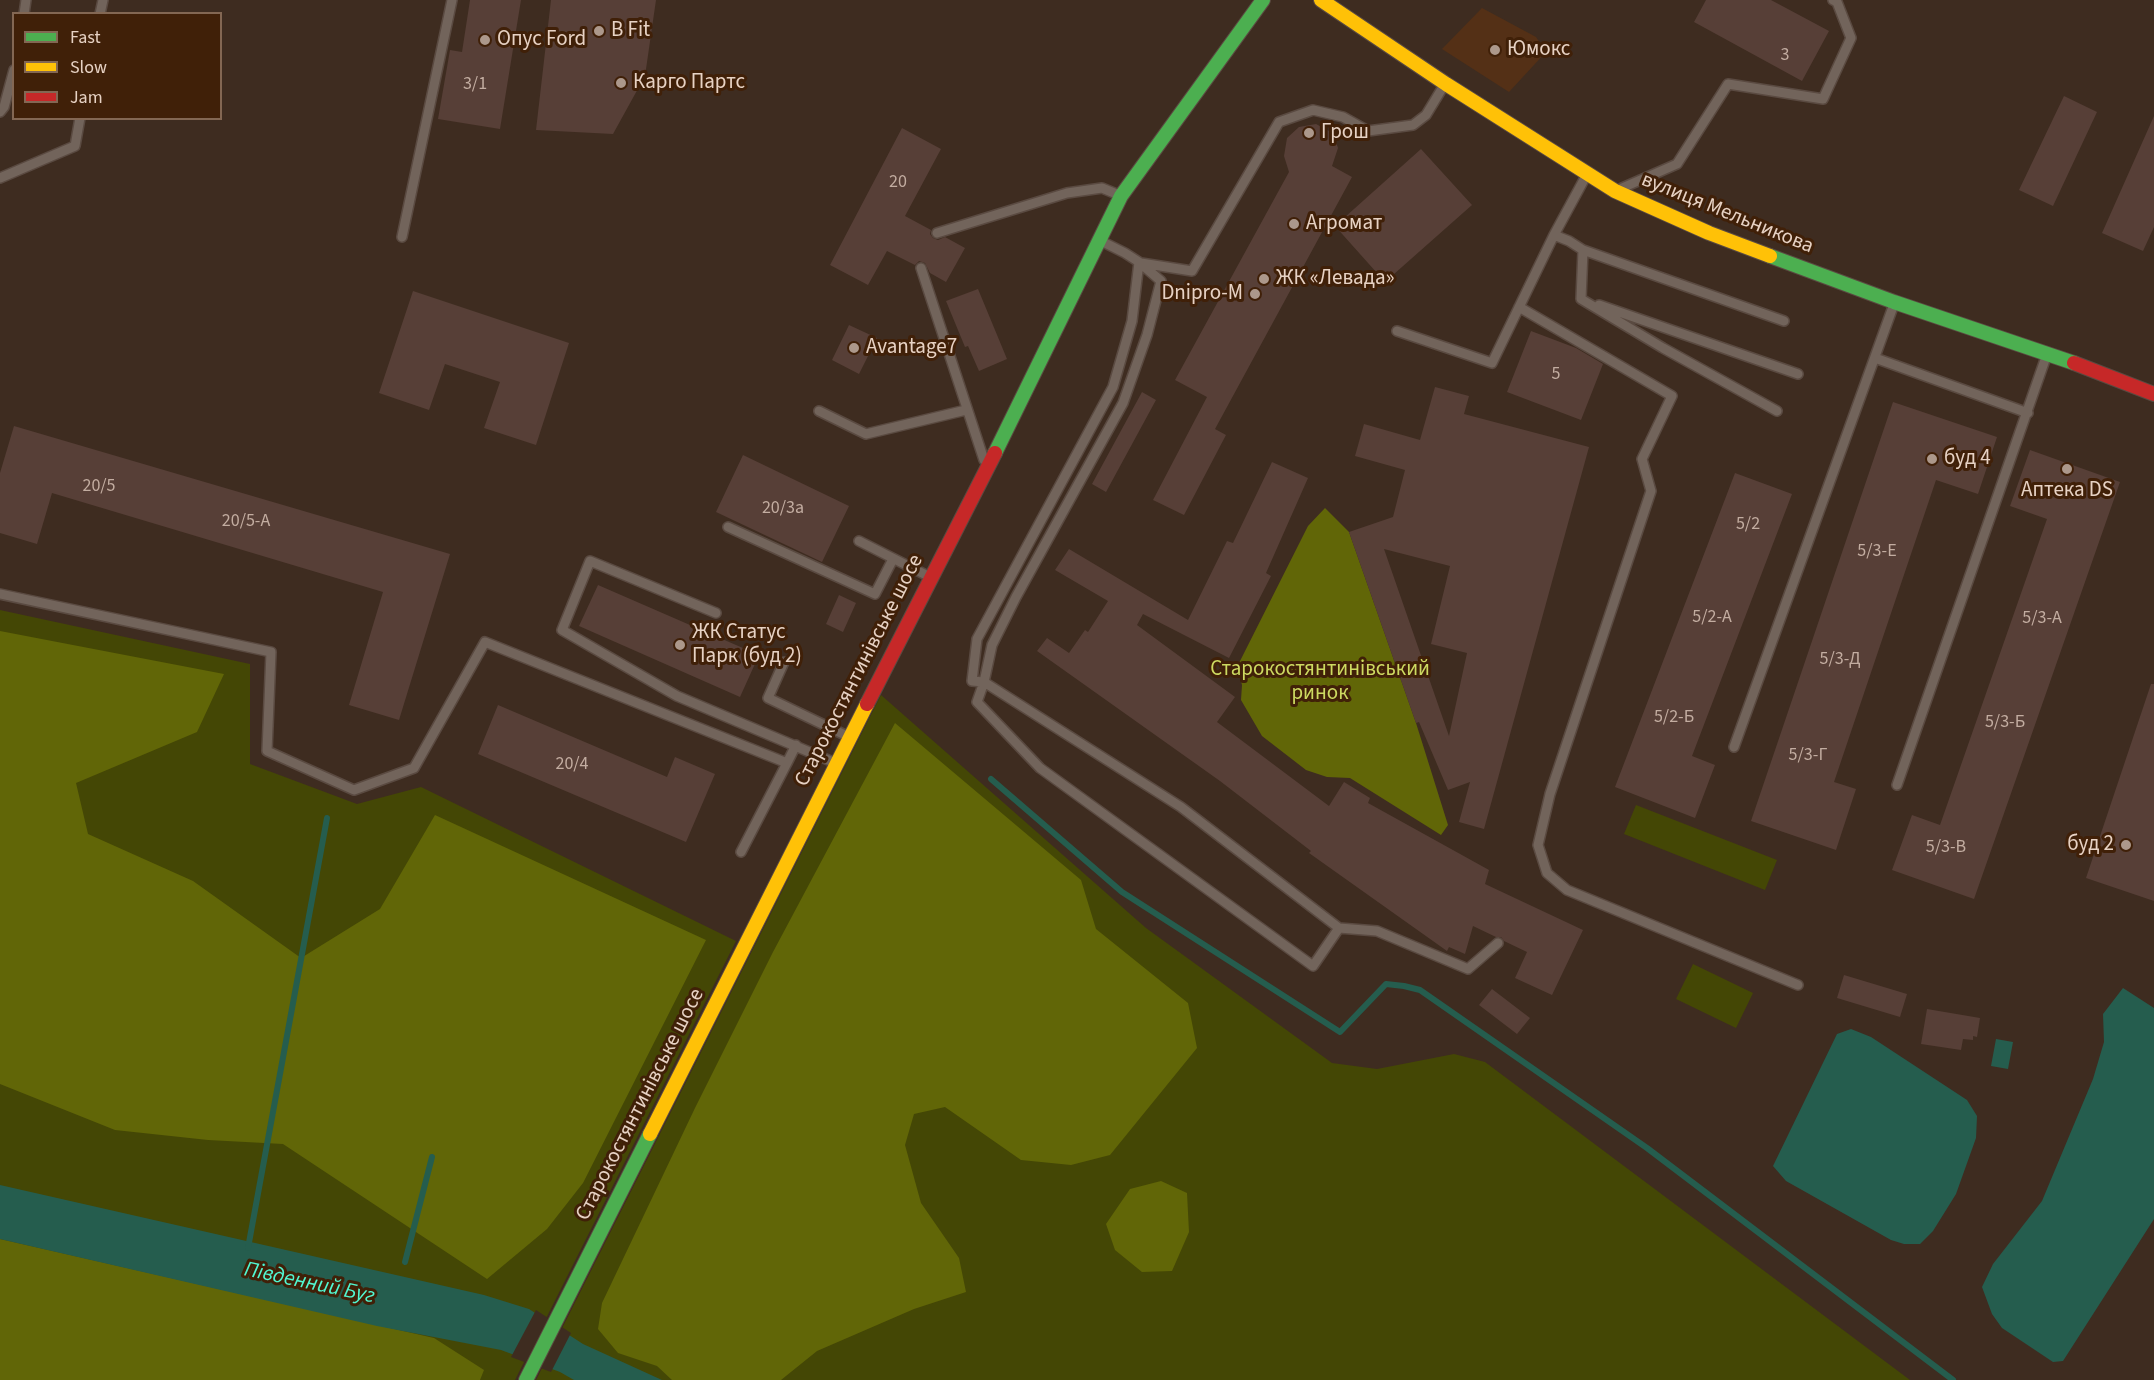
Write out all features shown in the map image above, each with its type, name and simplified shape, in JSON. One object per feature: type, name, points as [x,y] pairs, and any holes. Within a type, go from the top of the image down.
[{"type":"main road","name":"Старокостянтинівське шосе","points":[[526,1380],[986,467],[1019,406],[1121,195],[1263,0]]},
{"type":"main road","name":"вулиця Мельникова","points":[[1321,0],[1446,84],[1615,191],[1709,233],[1894,302],[2048,353],[2154,394]]},
{"type":"lane","points":[[402,237],[452,0]]},
{"type":"lane","points":[[1615,191],[1677,164],[1728,84],[1823,99],[1851,38],[1837,2],[1833,0]]},
{"type":"lane","points":[[0,112],[4,108],[12,78]]},
{"type":"lane","points":[[1139,262],[1192,271],[1279,122],[1313,110],[1343,117],[1368,131],[1413,125],[1426,115],[1446,84]]},
{"type":"lane","points":[[0,178],[75,146],[80,120]]},
{"type":"lane","points":[[1397,331],[1492,363],[1587,174]]},
{"type":"lane","points":[[937,233],[1067,193],[1102,188],[1121,195]]},
{"type":"lane","points":[[1554,236],[1569,241],[1583,250],[1784,321]]},
{"type":"lane","points":[[1099,240],[1139,262],[1161,281],[1147,335],[1123,403],[997,635],[977,702],[1040,768],[1313,966],[1339,928]]},
{"type":"lane","points":[[1581,299],[1583,250]]},
{"type":"lane","points":[[1139,262],[1132,321],[1113,387],[977,639],[972,681],[984,682],[1181,807],[1339,928],[1377,930],[1468,969],[1498,943]]},
{"type":"lane","points":[[921,268],[986,467]]},
{"type":"lane","points":[[1581,299],[1798,374]]},
{"type":"lane","points":[[1581,299],[1663,348],[1777,411]]},
{"type":"lane","points":[[1734,747],[1894,302]]},
{"type":"lane","points":[[1520,307],[1672,396],[1642,459],[1651,491],[1550,794],[1538,845],[1547,873],[1567,890],[1798,985]]},
{"type":"lane","points":[[1897,785],[2048,353]]},
{"type":"lane","points":[[1875,358],[2028,413]]},
{"type":"lane","points":[[819,411],[866,434],[966,410]]},
{"type":"lane","points":[[728,527],[875,594],[893,559]]},
{"type":"lane","points":[[859,541],[930,578]]},
{"type":"lane","points":[[716,613],[590,561],[562,630],[677,696],[836,764]]},
{"type":"lane","points":[[0,594],[271,652],[267,752],[354,790],[414,768],[485,642],[787,763]]},
{"type":"lane","points":[[784,662],[768,698],[850,737]]},
{"type":"lane","points":[[741,852],[796,745]]},
{"type":"shaded area","name":"Юмокс","points":[[1482,8],[1536,37],[1546,52],[1509,92],[1442,49]]},
{"type":"shaded area","points":[[0,610],[250,664],[250,764],[357,804],[421,787],[736,941],[515,1380],[0,1380]]},
{"type":"shaded area","points":[[881,695],[1146,928],[1332,1063],[1377,1069],[1454,1054],[1485,1062],[1910,1380],[536,1380]]},
{"type":"shaded area","points":[[1636,805],[1777,860],[1765,890],[1624,834]]},
{"type":"shaded area","points":[[1693,964],[1753,993],[1736,1028],[1676,999]]},
{"type":"green space","name":"Старокостянтинівський ринок","points":[[1325,508],[1349,532],[1416,723],[1448,825],[1441,835],[1350,778],[1327,777],[1306,770],[1262,736],[1241,700],[1242,685],[1237,667],[1308,526]]},
{"type":"green space","points":[[0,631],[224,674],[197,732],[76,783],[88,834],[193,881],[301,958],[380,909],[435,815],[706,940],[583,1183],[547,1229],[487,1279],[283,1144],[208,1140],[115,1130],[0,1084]]},
{"type":"green space","points":[[895,723],[1081,880],[1096,929],[1188,1003],[1197,1048],[1110,1155],[1071,1165],[1021,1160],[945,1107],[914,1114],[905,1145],[921,1203],[959,1258],[966,1292],[914,1309],[817,1351],[781,1380],[672,1380],[657,1366],[618,1353],[598,1329],[602,1303],[773,952]]},
{"type":"green space","points":[[1161,1181],[1187,1193],[1189,1232],[1172,1271],[1142,1272],[1115,1250],[1106,1224],[1130,1189]]},
{"type":"green space","points":[[0,1239],[434,1338],[484,1370],[480,1380],[0,1380]]},
{"type":"water","points":[[2123,988],[2154,1008],[2154,1219],[2063,1361],[2053,1362],[2002,1328],[1992,1314],[1982,1287],[1993,1264],[2042,1201],[2093,1079],[2104,1042],[2103,1014]]},
{"type":"water","points":[[1851,1029],[1871,1037],[1967,1100],[1977,1116],[1976,1138],[1956,1194],[1933,1231],[1920,1244],[1904,1244],[1891,1240],[1786,1181],[1773,1166],[1837,1034]]},
{"type":"water","points":[[1996,1039],[2013,1042],[2008,1069],[1991,1066]]},
{"type":"water","name":"Південний Буг","points":[[0,1185],[484,1295],[529,1309],[583,1344],[662,1380],[574,1380],[560,1372],[501,1350],[377,1326],[0,1239]]},
{"type":"pier","points":[[536,1310],[571,1333],[551,1372],[511,1357]]},
{"type":"building","points":[[470,0],[521,0],[500,129],[438,119],[450,50],[462,52]]},
{"type":"building","points":[[551,0],[656,0],[645,76],[613,134],[536,130]]},
{"type":"building","points":[[1706,0],[1771,0],[1829,31],[1802,81],[1694,22]]},
{"type":"building","points":[[2064,96],[2097,112],[2053,206],[2019,190]]},
{"type":"building","points":[[2154,116],[2154,227],[2143,251],[2102,233]]},
{"type":"building","name":"ЖК «Левада»","points":[[1316,124],[1333,133],[1338,148],[1332,166],[1352,177],[1215,429],[1226,435],[1184,515],[1153,500],[1207,397],[1175,380],[1289,172],[1284,156],[1287,138],[1299,127]]},
{"type":"building","points":[[902,128],[941,149],[905,216],[931,230],[930,234],[933,238],[938,240],[945,237],[965,248],[946,282],[930,273],[925,263],[919,261],[915,265],[887,251],[868,285],[830,265]]},
{"type":"building","points":[[1421,149],[1472,205],[1385,282],[1335,226]]},
{"type":"building","points":[[978,289],[1007,359],[979,371],[968,346],[965,347],[946,301]]},
{"type":"building","points":[[413,291],[569,343],[536,445],[484,428],[500,382],[445,364],[429,410],[379,393]]},
{"type":"building","points":[[849,325],[877,338],[859,374],[832,360]]},
{"type":"building","points":[[1531,331],[1576,348],[1603,364],[1581,420],[1507,392]]},
{"type":"building","points":[[1435,387],[1469,396],[1464,414],[1589,447],[1484,829],[1459,822],[1470,782],[1448,790],[1419,722],[1416,723],[1349,532],[1393,517],[1405,470],[1355,456],[1364,424],[1420,440]],"holes":[[[1384,549],[1450,566],[1431,644],[1467,653],[1449,736]]]},
{"type":"building","points":[[1142,392],[1156,400],[1106,492],[1092,484]]},
{"type":"building","points":[[1893,402],[1997,437],[1978,494],[1936,480],[1834,782],[1856,789],[1836,850],[1751,821]]},
{"type":"building","points":[[14,426],[450,554],[399,720],[349,705],[383,592],[52,493],[37,544],[0,533],[0,473]]},
{"type":"building","points":[[2030,450],[2120,482],[1974,899],[1892,870],[1912,815],[1940,825],[2047,519],[2010,506]]},
{"type":"building","points":[[743,455],[849,506],[822,562],[716,512]]},
{"type":"building","points":[[1272,462],[1308,478],[1266,573],[1271,576],[1229,658],[1143,614],[1137,625],[1235,697],[1217,722],[1329,806],[1344,782],[1370,798],[1368,803],[1489,870],[1485,884],[1583,930],[1552,995],[1515,978],[1527,952],[1504,941],[1501,937],[1496,937],[1473,926],[1465,954],[1449,947],[1447,951],[1309,853],[1311,851],[1220,781],[1037,651],[1047,638],[1069,653],[1085,630],[1088,632],[1108,601],[1055,570],[1069,549],[1188,620],[1227,541],[1233,543]]},
{"type":"building","points":[[1735,473],[1792,494],[1692,756],[1715,765],[1695,818],[1615,787]]},
{"type":"building","name":"ЖК Статус Парк (буд 2)","points":[[598,585],[759,655],[740,697],[579,626]]},
{"type":"building","points":[[839,595],[856,603],[843,632],[826,624]]},
{"type":"building","name":"буд 2","points":[[2151,684],[2154,684],[2154,901],[2086,878]]},
{"type":"building","points":[[498,705],[667,777],[675,757],[715,774],[686,842],[478,754]]},
{"type":"building","points":[[1844,975],[1907,994],[1900,1017],[1837,998]]},
{"type":"building","points":[[1492,989],[1530,1018],[1517,1034],[1479,1005]]},
{"type":"building","points":[[1927,1009],[1980,1018],[1977,1037],[1973,1036],[1973,1040],[1963,1039],[1961,1050],[1921,1044]]},
{"type":"waterway","points":[[991,779],[1122,892],[1340,1032],[1386,984],[1420,990],[1647,1148],[1953,1380]]},
{"type":"waterway","name":"Південний Буг","points":[[248,1248],[327,818]]},
{"type":"waterway","points":[[405,1262],[432,1157]]},
{"type":"traffic: fast","points":[[995,453],[1121,196],[1263,0]]},
{"type":"traffic: fast","points":[[1770,256],[1894,302],[2074,363]]},
{"type":"traffic: fast","points":[[526,1380],[650,1134]]},
{"type":"traffic: slow","points":[[1321,0],[1446,84],[1615,191],[1709,233],[1770,256]]},
{"type":"traffic: slow","points":[[650,1134],[867,704]]},
{"type":"traffic: jam","points":[[2074,363],[2154,394]]},
{"type":"traffic: jam","points":[[867,704],[995,453]]},
{"type":"place","name":"B Fit","points":[[599,31]]},
{"type":"place","name":"Опус Ford","points":[[485,40]]},
{"type":"place","name":"Юмокс","points":[[1495,50]]},
{"type":"place","name":"Карго Партс","points":[[621,83]]},
{"type":"place","name":"Грош","points":[[1309,133]]},
{"type":"place","name":"Агромат","points":[[1294,224]]},
{"type":"place","name":"ЖК «Левада»","points":[[1264,279]]},
{"type":"place","name":"Dnipro-M","points":[[1255,294]]},
{"type":"place","name":"Avantage7","points":[[854,348]]},
{"type":"place","name":"буд 4","points":[[1932,459]]},
{"type":"place","name":"Аптека DS","points":[[2067,469]]},
{"type":"place","name":"ЖК Статус Парк (буд 2)","points":[[680,645]]},
{"type":"place","name":"буд 2","points":[[2126,845]]}]
